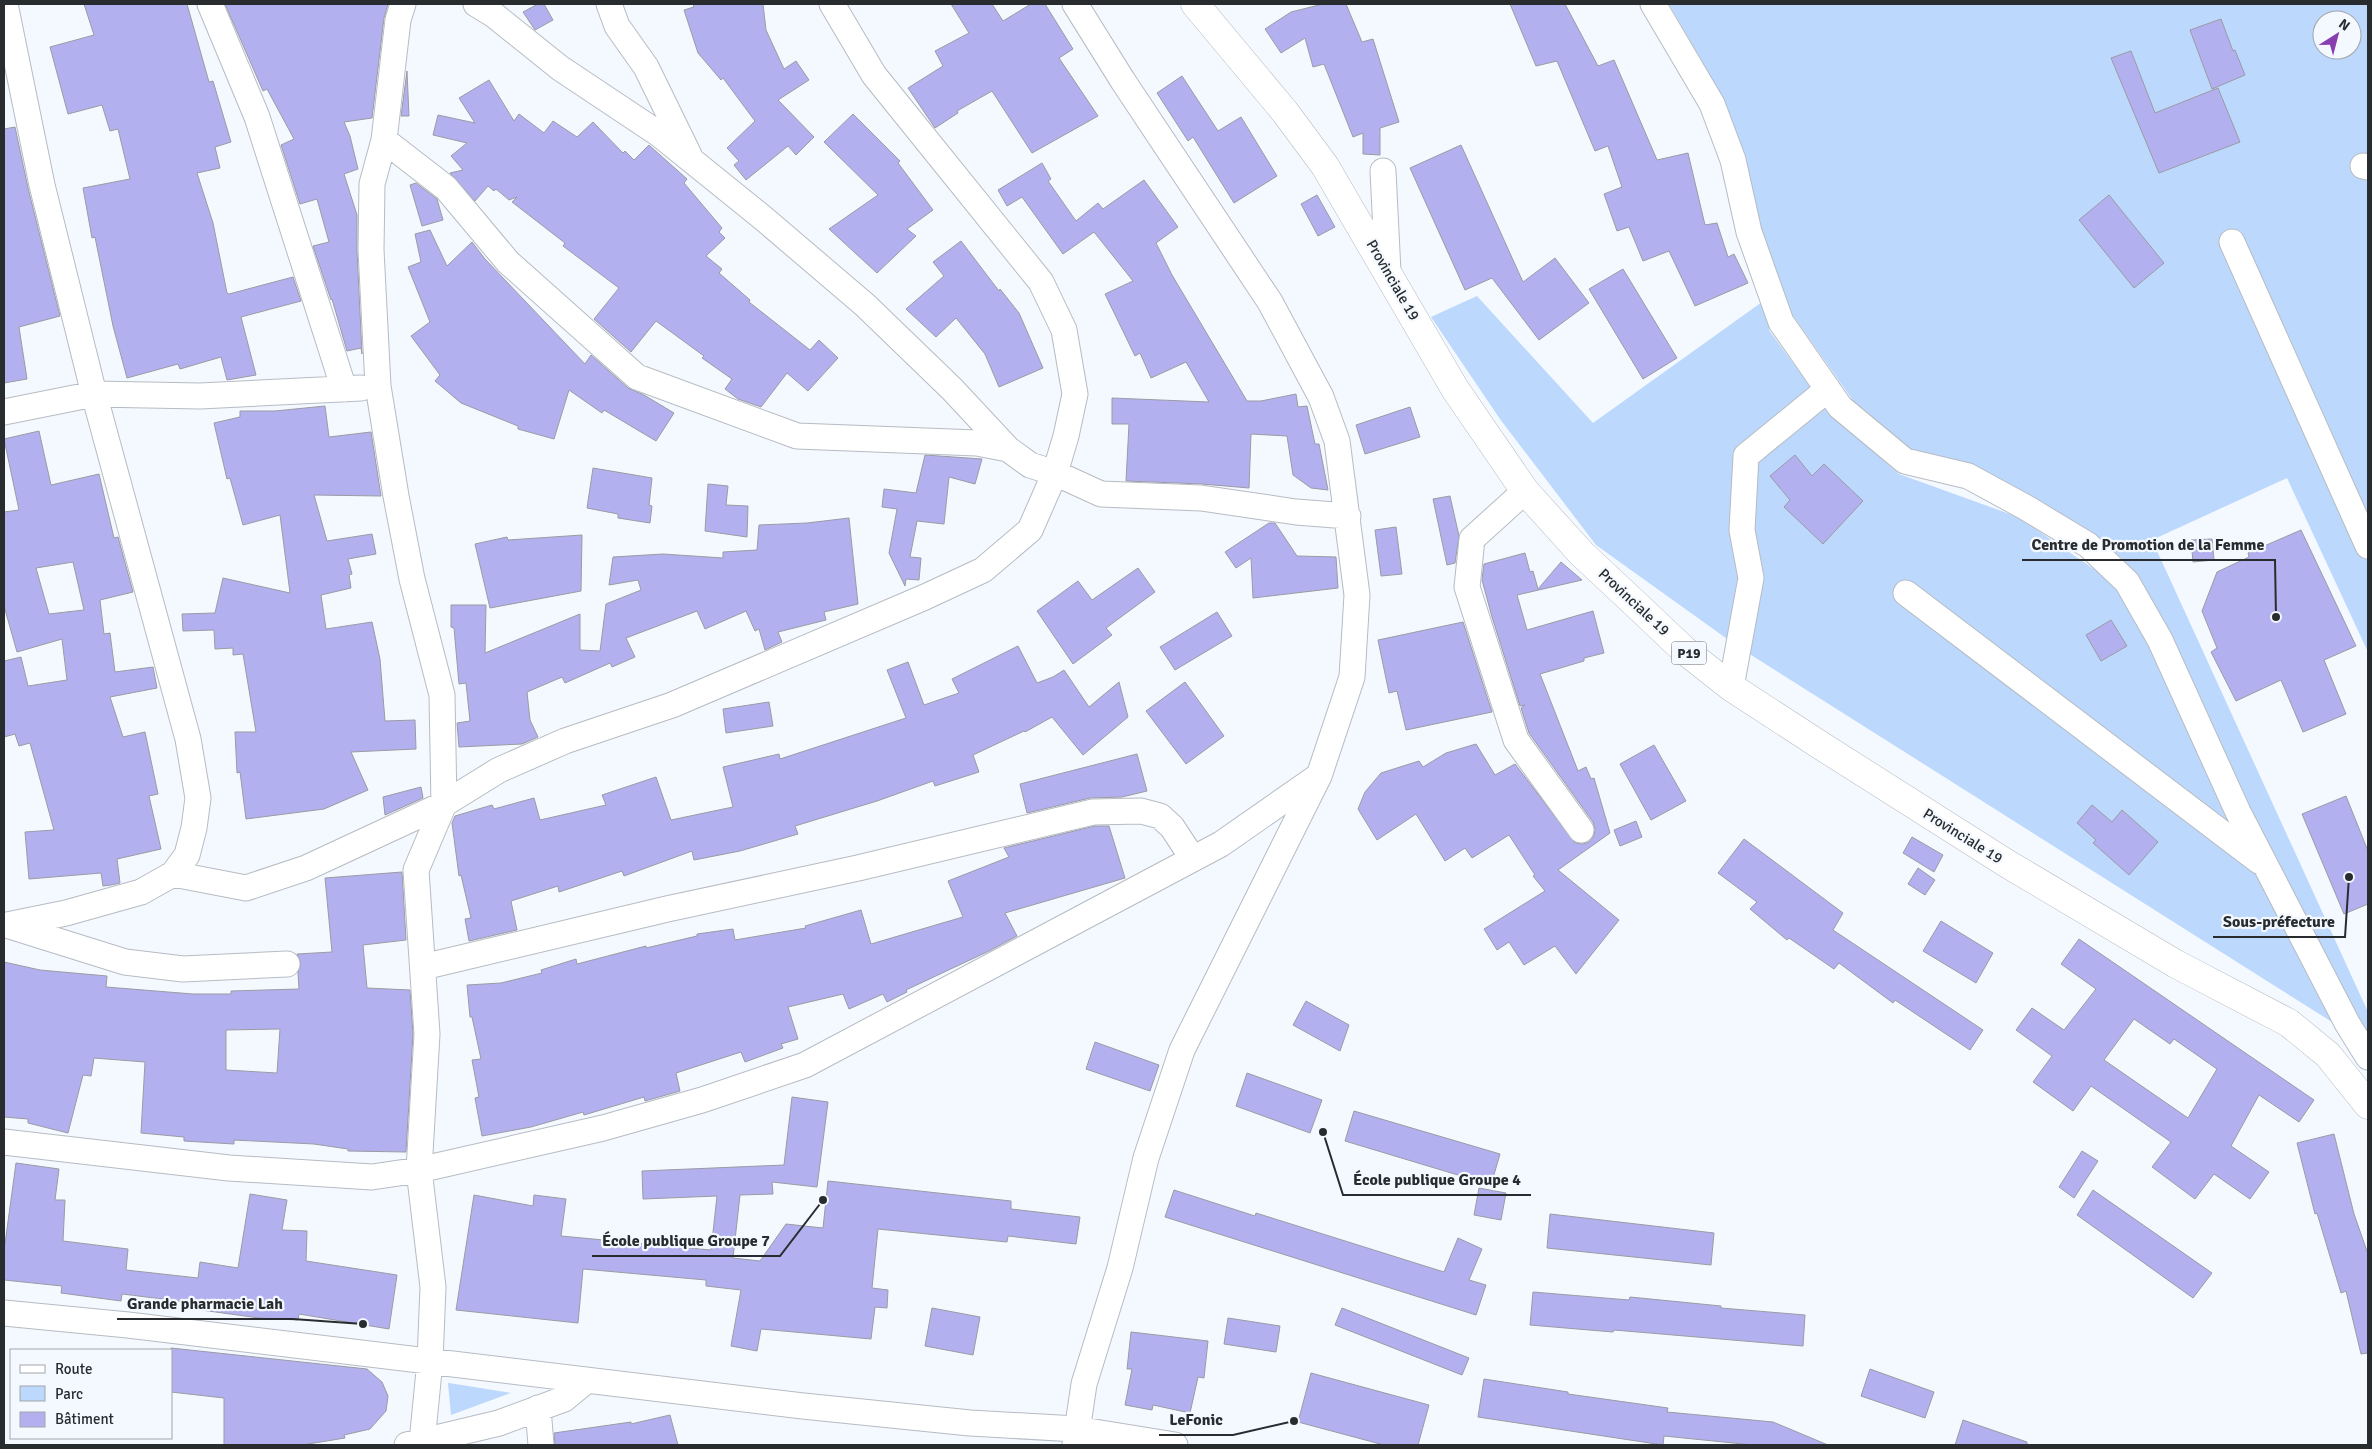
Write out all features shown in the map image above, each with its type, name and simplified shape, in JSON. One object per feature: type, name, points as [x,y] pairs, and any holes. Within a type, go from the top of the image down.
[{"type":"main road","name":"Provinciale 19","points":[[1196,4],[1286,112],[1325,166],[1455,389],[1525,491],[1551,522],[1684,650],[1731,687],[1820,746],[2014,868],[2176,964],[2289,1023],[2328,1055],[2368,1105]]},
{"type":"street","points":[[5,4],[42,184],[94,394],[188,739],[198,798],[194,828],[187,855],[173,874],[141,892],[83,909],[6,925]]},
{"type":"street","points":[[210,4],[258,117],[344,389]]},
{"type":"street","points":[[403,4],[398,20],[384,140],[372,184],[371,250],[378,386],[412,580],[442,696],[444,804],[416,870],[427,1034],[419,1170],[433,1287],[430,1361],[414,1443],[499,1423],[564,1399],[588,1380]]},
{"type":"street","points":[[476,4],[494,15],[560,68],[659,134],[764,218],[865,306],[952,389],[1008,449],[1030,465],[1055,473],[1101,494],[1201,498],[1296,512],[1348,516]]},
{"type":"street","points":[[608,4],[617,26],[646,66],[693,162]]},
{"type":"street","points":[[173,874],[246,888],[306,868],[444,804],[499,770],[565,741],[672,705],[925,597],[983,570],[1030,530],[1055,473],[1066,436],[1075,394],[1064,330],[1041,282],[874,75],[832,4]]},
{"type":"street","points":[[1075,1437],[1084,1384],[1120,1268],[1146,1158],[1182,1050],[1319,776],[1352,677],[1357,595],[1337,441],[1321,397],[1270,302],[1123,81],[1076,4]]},
{"type":"street","points":[[1214,4],[1220,33]]},
{"type":"street","points":[[1653,4],[1712,104],[1733,160],[1749,232],[1781,322],[1840,407],[1905,461],[1968,476],[2025,507],[2088,545],[2127,582],[2160,640],[2238,812],[2347,1023],[2368,1057]]},
{"type":"street","points":[[384,140],[446,188],[508,262],[637,377],[796,436],[977,443],[1008,449]]},
{"type":"street","points":[[1383,171],[1388,272]]},
{"type":"street","points":[[2232,242],[2368,546]]},
{"type":"street","points":[[4,412],[94,394],[200,396],[378,386]]},
{"type":"street","points":[[1731,687],[1751,578],[1742,530],[1746,456],[1828,390]]},
{"type":"street","points":[[1525,491],[1472,539],[1466,587],[1516,740],[1581,830]]},
{"type":"street","points":[[1906,593],[2265,865]]},
{"type":"street","points":[[4,1142],[229,1168],[372,1177],[419,1170],[603,1128],[702,1100],[805,1065],[1222,844],[1319,776]]},
{"type":"street","points":[[423,966],[1093,812],[1141,811],[1160,816],[1172,827],[1193,859]]},
{"type":"street","points":[[6,925],[125,962],[183,969],[287,964]]},
{"type":"street","points":[[4,1313],[128,1325],[970,1423],[1075,1437],[1175,1445]]},
{"type":"street","points":[[538,1408],[541,1445]]},
{"type":"green space","points":[[1669,4],[2368,4],[2368,652],[2287,478],[2152,540],[2368,1012],[2368,1058],[2360,1064],[2332,1022],[1737,646],[1596,545],[1500,419],[1431,317],[1477,296],[1593,423],[1776,292],[1754,232],[1746,158],[1724,100]],"holes":[[[1777,293],[1854,402],[1917,455],[1975,468],[2107,546],[2123,559],[2101,574],[2018,517],[1899,474],[1830,414],[1769,330]]]},
{"type":"green space","points":[[449,1383],[511,1393],[451,1415]]},
{"type":"building","points":[[84,4],[187,4],[209,82],[213,81],[231,142],[215,147],[220,168],[197,173],[213,223],[227,293],[293,277],[301,301],[241,317],[256,375],[227,380],[221,357],[180,369],[178,364],[127,378],[113,326],[95,237],[92,238],[83,188],[130,179],[118,129],[110,131],[102,105],[68,114],[50,47],[94,35]]},
{"type":"building","points":[[225,4],[388,4],[384,18],[372,118],[344,122],[350,136],[358,169],[344,174],[357,215],[362,354],[361,348],[347,351],[332,299],[313,246],[329,242],[317,199],[300,204],[281,145],[294,139],[267,89],[263,91]]},
{"type":"building","points":[[538,4],[544,4],[553,20],[535,30],[523,12]]},
{"type":"building","points":[[693,4],[763,4],[766,30],[784,69],[796,61],[809,80],[778,100],[814,137],[796,155],[788,146],[746,180],[734,165],[739,161],[727,148],[755,121],[723,78],[721,80],[698,53],[684,10],[694,7]]},
{"type":"building","points":[[951,4],[992,4],[1003,21],[1031,4],[1045,4],[1073,49],[1059,58],[1098,116],[1032,153],[992,91],[957,111],[958,113],[935,128],[908,88],[943,66],[935,51],[969,33]]},
{"type":"building","points":[[1323,4],[1346,4],[1362,42],[1373,39],[1399,122],[1380,128],[1380,155],[1363,154],[1363,133],[1353,137],[1324,64],[1313,67],[1305,38],[1281,53],[1265,29],[1291,12]]},
{"type":"building","points":[[1510,4],[1565,4],[1598,66],[1614,60],[1657,160],[1688,153],[1705,225],[1717,223],[1728,257],[1734,254],[1748,283],[1695,306],[1669,251],[1643,261],[1629,227],[1617,231],[1604,194],[1622,187],[1608,146],[1595,151],[1557,61],[1536,66]]},
{"type":"building","points":[[2221,19],[2233,51],[2235,50],[2245,75],[2212,89],[2190,30]]},
{"type":"building","points":[[2131,51],[2155,113],[2218,88],[2240,142],[2159,173],[2111,58]]},
{"type":"building","points":[[407,71],[409,116],[401,116]]},
{"type":"building","points":[[1182,76],[1218,131],[1241,117],[1277,176],[1234,203],[1193,137],[1188,141],[1157,93]]},
{"type":"building","points":[[489,80],[514,121],[519,114],[544,133],[553,121],[577,137],[593,122],[623,153],[625,151],[634,160],[649,145],[687,179],[684,183],[722,228],[719,232],[725,238],[706,256],[722,269],[719,273],[750,300],[749,302],[810,350],[819,340],[838,358],[808,391],[787,373],[761,407],[738,399],[725,389],[732,379],[702,358],[704,356],[656,321],[631,352],[594,319],[619,288],[563,246],[565,243],[512,202],[517,197],[509,200],[496,189],[494,191],[488,186],[475,201],[450,173],[463,170],[451,156],[467,143],[433,135],[438,115],[475,123],[459,98]]},
{"type":"building","points":[[853,114],[900,161],[898,163],[933,210],[907,229],[916,236],[877,273],[829,229],[878,195],[824,142]]},
{"type":"building","points":[[15,127],[60,316],[19,327],[27,379],[4,383],[4,129]]},
{"type":"building","points":[[1461,145],[1523,282],[1555,258],[1589,303],[1539,340],[1492,278],[1465,290],[1410,168]]},
{"type":"building","points":[[1042,163],[1051,179],[1048,181],[1076,221],[1098,203],[1103,209],[1144,180],[1178,227],[1156,243],[1172,275],[1247,401],[1261,401],[1296,394],[1298,407],[1307,406],[1315,444],[1319,444],[1328,490],[1311,488],[1293,475],[1287,436],[1251,434],[1249,488],[1126,481],[1129,424],[1112,424],[1112,398],[1209,402],[1186,362],[1151,378],[1140,353],[1135,356],[1105,294],[1133,281],[1094,232],[1063,254],[1022,197],[1007,206],[998,190]]},
{"type":"building","points":[[416,183],[437,199],[443,220],[422,226],[410,185]]},
{"type":"building","points":[[1317,195],[1335,227],[1318,236],[1301,204]]},
{"type":"building","points":[[2109,195],[2164,263],[2134,288],[2079,220]]},
{"type":"building","points":[[430,230],[447,266],[472,242],[485,259],[585,364],[591,355],[628,388],[674,413],[656,441],[604,410],[602,413],[569,390],[554,439],[518,429],[518,426],[461,403],[435,381],[440,375],[411,336],[430,322],[408,267],[421,262],[415,234]]},
{"type":"building","points":[[961,241],[999,291],[1000,289],[1019,313],[1043,368],[999,387],[985,354],[956,318],[936,337],[906,309],[944,276],[933,262]]},
{"type":"building","points":[[1623,269],[1677,358],[1643,379],[1589,289]]},
{"type":"building","points":[[325,406],[329,437],[371,432],[381,496],[314,495],[327,541],[372,534],[376,554],[348,559],[352,574],[349,575],[351,588],[321,595],[326,629],[372,622],[380,659],[385,721],[415,720],[416,749],[351,752],[368,790],[324,809],[246,819],[240,772],[237,773],[235,732],[256,732],[243,654],[233,655],[233,648],[215,649],[214,630],[183,631],[182,614],[215,613],[223,578],[290,593],[280,515],[243,525],[230,478],[227,479],[214,423],[240,417],[240,411],[275,411]]},
{"type":"building","points":[[1410,407],[1420,437],[1365,454],[1356,425]]},
{"type":"building","points":[[39,431],[51,485],[99,474],[114,538],[118,537],[133,592],[100,600],[104,634],[110,633],[115,672],[153,667],[157,688],[110,697],[123,737],[145,732],[158,794],[149,796],[161,849],[117,859],[120,883],[103,886],[101,873],[29,879],[25,832],[54,830],[30,743],[19,746],[15,734],[4,737],[4,661],[21,657],[28,686],[67,680],[62,639],[17,652],[4,606],[4,512],[19,510],[4,439]],"holes":[[[73,562],[84,610],[49,614],[36,568]]]},
{"type":"building","points":[[925,455],[982,459],[975,484],[949,477],[944,524],[917,521],[910,557],[921,558],[919,580],[906,579],[905,586],[889,553],[897,509],[882,507],[884,489],[916,493]]},
{"type":"building","points":[[1795,455],[1812,476],[1824,464],[1863,501],[1823,544],[1784,507],[1790,500],[1770,476]]},
{"type":"building","points":[[593,468],[652,478],[649,505],[652,506],[650,523],[618,518],[618,514],[587,508]]},
{"type":"building","points":[[708,484],[728,486],[726,505],[748,506],[747,537],[705,531]]},
{"type":"building","points":[[1450,496],[1459,536],[1455,563],[1447,565],[1433,499]]},
{"type":"building","points":[[849,518],[858,604],[824,612],[826,620],[778,632],[782,642],[765,650],[759,629],[755,631],[746,611],[705,629],[697,611],[626,638],[635,657],[612,667],[610,663],[565,683],[562,677],[527,692],[530,720],[538,737],[522,744],[459,747],[457,723],[470,721],[466,683],[459,684],[454,628],[451,627],[451,605],[486,605],[485,653],[580,614],[580,650],[600,651],[606,604],[641,590],[638,580],[609,585],[613,557],[663,554],[723,558],[723,552],[757,550],[759,525],[807,523]]},
{"type":"building","points":[[1269,523],[1275,523],[1297,556],[1336,557],[1338,588],[1253,598],[1251,558],[1236,568],[1225,552]]},
{"type":"building","points":[[1396,527],[1402,574],[1381,576],[1375,530]]},
{"type":"building","points":[[2301,530],[2356,646],[2324,660],[2346,714],[2303,732],[2281,680],[2236,701],[2211,652],[2217,648],[2202,611],[2217,572],[2249,557],[2248,553]]},
{"type":"building","points":[[582,535],[581,591],[490,608],[475,544],[507,537],[508,540]]},
{"type":"building","points":[[2212,539],[2214,560],[2193,562],[2191,540]]},
{"type":"building","points":[[1525,553],[1530,572],[1533,571],[1538,589],[1561,562],[1582,580],[1517,595],[1527,630],[1593,611],[1604,653],[1540,674],[1578,771],[1586,767],[1591,779],[1594,778],[1610,833],[1558,870],[1619,920],[1576,974],[1555,946],[1524,965],[1509,942],[1497,950],[1484,929],[1545,891],[1533,876],[1535,875],[1509,835],[1472,858],[1465,848],[1445,861],[1416,814],[1377,840],[1358,809],[1365,792],[1381,773],[1419,761],[1423,767],[1446,753],[1476,744],[1495,775],[1515,764],[1575,843],[1583,844],[1589,842],[1594,836],[1593,822],[1529,733],[1521,708],[1525,705],[1520,706],[1482,580],[1484,564]]},
{"type":"building","points":[[1138,568],[1155,592],[1106,628],[1112,635],[1073,664],[1037,611],[1078,581],[1092,600]]},
{"type":"building","points":[[1217,612],[1232,636],[1175,670],[1160,647]]},
{"type":"building","points":[[2111,620],[2127,646],[2101,661],[2086,635]]},
{"type":"building","points":[[1463,622],[1492,712],[1406,730],[1397,691],[1389,693],[1378,640]]},
{"type":"building","points":[[1018,646],[1037,683],[1053,677],[1064,670],[1089,707],[1119,682],[1128,717],[1083,755],[1052,717],[1025,732],[973,755],[979,772],[935,786],[933,781],[877,801],[795,826],[798,834],[740,851],[694,860],[692,851],[624,876],[622,871],[559,892],[558,886],[511,901],[517,930],[469,941],[465,919],[471,918],[461,875],[459,876],[452,823],[455,816],[492,805],[494,809],[534,798],[540,820],[606,805],[602,795],[656,777],[671,820],[733,807],[723,767],[779,754],[780,759],[906,718],[887,670],[908,662],[924,705],[959,693],[952,679]]},
{"type":"building","points":[[1185,682],[1224,736],[1186,764],[1146,711]]},
{"type":"building","points":[[769,702],[773,726],[726,733],[723,709]]},
{"type":"building","points":[[1654,745],[1686,801],[1651,820],[1620,764]]},
{"type":"building","points":[[1137,754],[1147,791],[1122,797],[1090,798],[1027,813],[1020,784]]},
{"type":"building","points":[[421,787],[423,798],[385,815],[383,797]]},
{"type":"building","points":[[2346,796],[2368,851],[2368,904],[2344,914],[2302,814]]},
{"type":"building","points":[[2092,805],[2112,822],[2122,810],[2158,842],[2129,875],[2093,843],[2096,840],[2077,823]]},
{"type":"building","points":[[1636,821],[1642,837],[1620,846],[1614,830]]},
{"type":"building","points":[[1095,826],[1109,826],[1125,878],[1005,913],[1017,936],[989,951],[906,990],[907,992],[887,1002],[883,994],[849,1009],[843,994],[788,1007],[798,1039],[781,1044],[783,1048],[745,1062],[741,1052],[676,1073],[680,1091],[645,1101],[644,1097],[584,1115],[583,1112],[531,1127],[482,1136],[475,1098],[479,1097],[472,1060],[481,1059],[472,1017],[470,1017],[467,985],[501,983],[542,973],[541,970],[576,959],[577,964],[646,946],[646,948],[697,936],[697,934],[733,929],[735,940],[806,928],[805,926],[861,910],[871,944],[963,917],[948,881],[1009,857],[1004,848]]},
{"type":"building","points":[[1912,837],[1943,855],[1934,872],[1903,853]]},
{"type":"building","points":[[1744,839],[1843,913],[1833,930],[1983,1030],[1970,1050],[1895,1000],[1893,1003],[1839,963],[1834,969],[1789,938],[1787,940],[1750,909],[1757,902],[1718,873]]},
{"type":"building","points":[[1918,868],[1935,880],[1925,895],[1908,884]]},
{"type":"building","points":[[402,872],[406,940],[363,945],[367,988],[410,990],[413,1034],[406,1152],[348,1151],[348,1149],[314,1144],[234,1140],[234,1144],[184,1141],[184,1137],[141,1133],[145,1062],[94,1058],[91,1076],[83,1075],[68,1133],[28,1123],[28,1119],[4,1117],[4,962],[40,970],[107,976],[106,987],[193,994],[231,994],[231,991],[299,989],[298,973],[301,963],[297,954],[332,952],[325,878]],"holes":[[[280,1029],[277,1073],[226,1070],[226,1030]]]},
{"type":"building","points":[[1941,921],[1993,953],[1976,983],[1923,951]]},
{"type":"building","points":[[2079,939],[2314,1100],[2299,1122],[2259,1095],[2231,1146],[2269,1172],[2250,1199],[2214,1174],[2195,1199],[2152,1167],[2171,1142],[2091,1086],[2073,1111],[2033,1082],[2052,1056],[2016,1030],[2032,1008],[2064,1030],[2096,989],[2061,964]],"holes":[[[2134,1019],[2170,1044],[2174,1039],[2217,1069],[2188,1118],[2104,1060]]]},
{"type":"building","points":[[1306,1001],[1349,1025],[1340,1051],[1293,1025]]},
{"type":"building","points":[[1095,1042],[1159,1065],[1150,1091],[1086,1069]]},
{"type":"building","points":[[1247,1073],[1322,1100],[1310,1133],[1236,1106]]},
{"type":"building","points":[[792,1097],[828,1102],[817,1187],[772,1182],[773,1194],[740,1195],[733,1258],[760,1261],[786,1224],[823,1228],[828,1181],[1011,1201],[1011,1209],[1080,1217],[1076,1244],[1008,1236],[1007,1242],[878,1229],[872,1288],[888,1290],[887,1308],[875,1307],[871,1339],[761,1329],[757,1351],[731,1346],[741,1290],[706,1286],[706,1280],[583,1269],[578,1323],[456,1310],[474,1195],[533,1206],[534,1195],[566,1199],[561,1236],[711,1250],[717,1196],[643,1199],[642,1171],[784,1165]]},
{"type":"building","points":[[1354,1111],[1500,1154],[1491,1185],[1345,1141]]},
{"type":"building","points":[[2334,1134],[2354,1214],[2368,1254],[2368,1353],[2361,1354],[2346,1291],[2341,1293],[2317,1213],[2315,1214],[2297,1143]]},
{"type":"building","points":[[2082,1151],[2098,1161],[2074,1198],[2059,1187]]},
{"type":"building","points":[[16,1163],[59,1169],[55,1200],[65,1200],[63,1241],[128,1249],[126,1270],[198,1278],[200,1262],[238,1268],[250,1194],[287,1200],[282,1230],[307,1231],[306,1261],[397,1275],[389,1329],[299,1314],[298,1320],[259,1318],[194,1309],[195,1303],[122,1294],[121,1301],[61,1293],[62,1286],[4,1280],[4,1251]]},
{"type":"building","points":[[1479,1188],[1506,1193],[1501,1220],[1474,1215]]},
{"type":"building","points":[[1174,1190],[1255,1216],[1256,1213],[1444,1272],[1458,1238],[1482,1249],[1469,1280],[1486,1285],[1476,1315],[1165,1217]]},
{"type":"building","points":[[2093,1190],[2212,1273],[2193,1298],[2077,1215]]},
{"type":"building","points":[[1550,1214],[1714,1233],[1711,1265],[1547,1248]]},
{"type":"building","points":[[1533,1292],[1629,1300],[1630,1297],[1721,1306],[1721,1308],[1805,1315],[1803,1346],[1530,1325]]},
{"type":"building","points":[[932,1308],[980,1317],[973,1355],[925,1346]]},
{"type":"building","points":[[1342,1308],[1469,1358],[1462,1375],[1335,1325]]},
{"type":"building","points":[[1228,1318],[1280,1326],[1276,1352],[1224,1344]]},
{"type":"building","points":[[1131,1332],[1208,1341],[1204,1378],[1198,1377],[1190,1413],[1153,1405],[1152,1410],[1125,1405],[1132,1369],[1127,1369]]},
{"type":"building","points":[[171,1349],[367,1369],[382,1382],[388,1396],[386,1411],[370,1429],[344,1435],[345,1438],[302,1445],[224,1445],[224,1398],[172,1392]]},
{"type":"building","points":[[1870,1369],[1934,1392],[1925,1418],[1861,1396]]},
{"type":"building","points":[[1311,1373],[1429,1405],[1418,1445],[1384,1445],[1298,1422]]},
{"type":"building","points":[[1484,1379],[1568,1392],[1568,1394],[1668,1408],[1667,1412],[1773,1422],[1828,1445],[1753,1445],[1664,1436],[1663,1445],[1478,1417]]},
{"type":"building","points":[[670,1415],[678,1445],[555,1445],[554,1433],[631,1422],[631,1424]]},
{"type":"building","points":[[1963,1420],[2027,1442],[2027,1445],[1955,1445]]},
{"type":"place","name":"Centre de Promotion de la Femme","points":[[2276,617]]},
{"type":"place","name":"Sous-préfecture","points":[[2349,877]]},
{"type":"place","name":"École publique Groupe 4","points":[[1323,1132]]},
{"type":"place","name":"École publique Groupe 7","points":[[823,1200]]},
{"type":"place","name":"Grande pharmacie Lah","points":[[363,1324]]},
{"type":"place","name":"LeFonic","points":[[1294,1421]]}]
